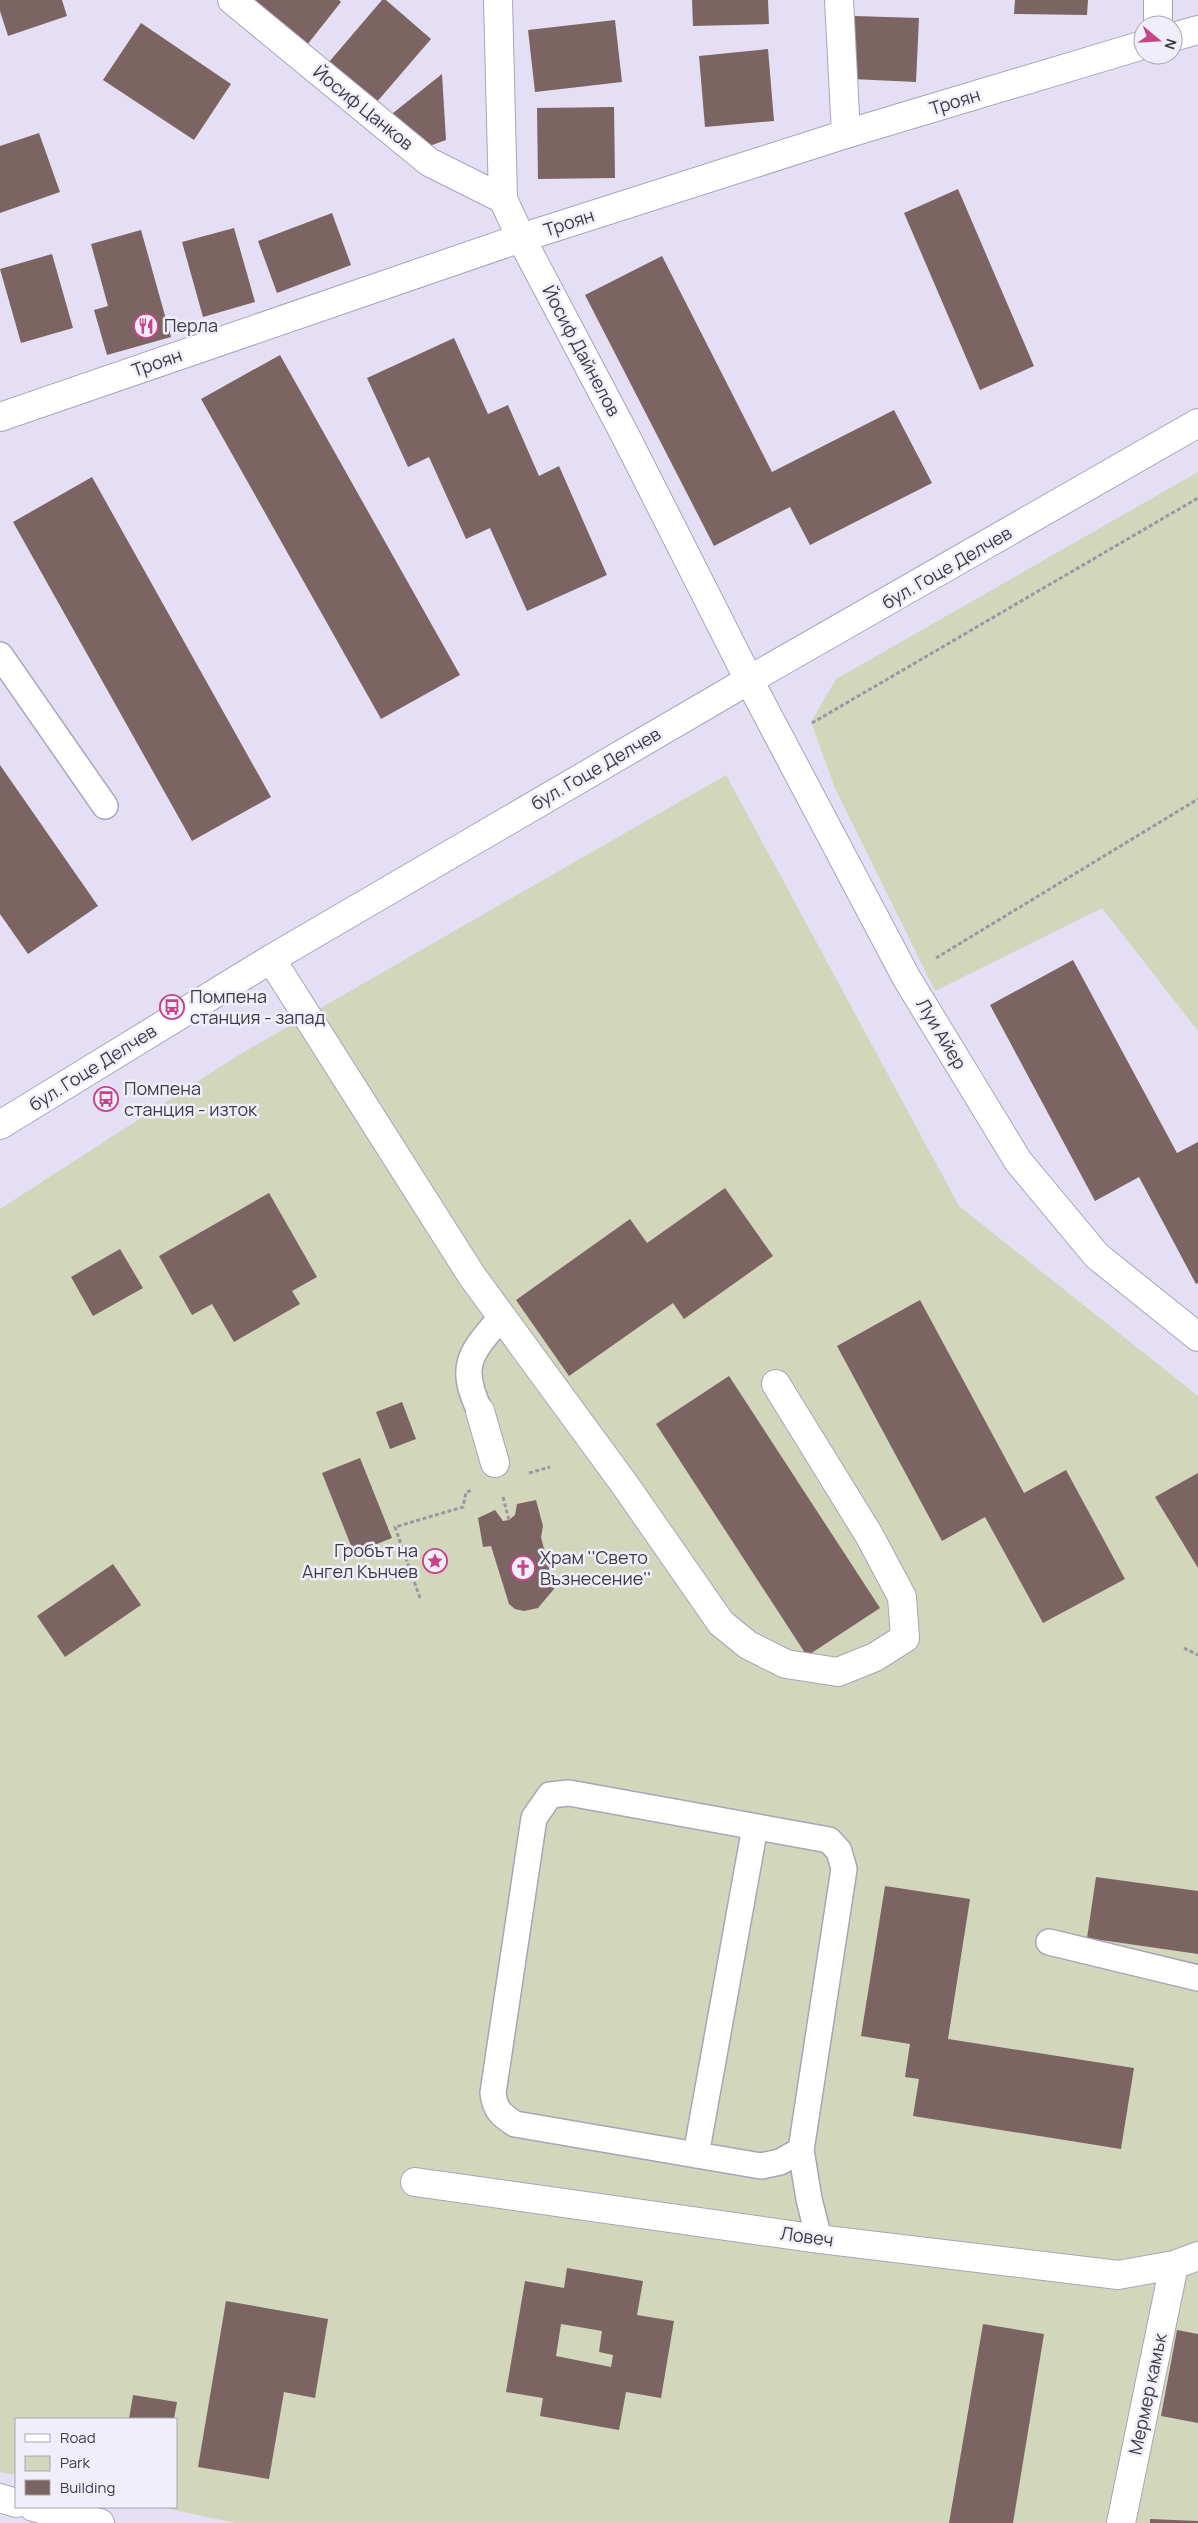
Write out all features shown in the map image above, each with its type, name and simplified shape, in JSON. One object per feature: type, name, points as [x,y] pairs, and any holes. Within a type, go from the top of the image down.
[{"type":"street","name":"Йосиф Цанков","points":[[232,0],[430,162],[503,200]]},
{"type":"street","name":"Йосиф Дайнелов","points":[[498,0],[503,200],[520,238],[624,433],[749,680]]},
{"type":"street","points":[[839,0],[846,134]]},
{"type":"street","points":[[1158,0],[1158,15]]},
{"type":"street","points":[[1183,34],[1198,30]]},
{"type":"street","name":"Троян","points":[[0,416],[520,238],[846,134],[1133,48]]},
{"type":"street","name":"бул. Гоце Делчев","points":[[0,1125],[271,959],[749,680],[1198,423]]},
{"type":"street","name":"Луи Айер","points":[[749,680],[906,976],[1018,1161],[1097,1256],[1198,1337]]},
{"type":"street","points":[[271,959],[472,1276],[626,1485],[721,1624],[748,1645],[786,1664],[838,1672],[875,1657],[905,1638],[902,1597],[869,1535],[776,1384]]},
{"type":"street","points":[[480,1411],[495,1463]]},
{"type":"street","name":"Ловеч","points":[[415,2182],[818,2239],[1118,2275],[1186,2261]]},
{"type":"street","name":"Мермер камък","points":[[1122,2523],[1186,2261]]},
{"type":"street","points":[[0,2498],[15,2502]]},
{"type":"street","points":[[37,2508],[100,2523]]},
{"type":"lane","points":[[0,655],[105,806]]},
{"type":"lane","points":[[480,1411],[468,1378],[472,1352],[502,1316]]},
{"type":"lane","points":[[801,2150],[780,2162],[761,2166],[515,2124],[502,2116],[495,2106],[493,2093],[534,1818],[550,1796],[569,1793],[829,1840],[839,1851],[844,1869],[801,2150],[818,2239]]},
{"type":"lane","points":[[696,2155],[755,1827]]},
{"type":"lane","points":[[1049,1942],[1198,1978]]},
{"type":"path","points":[[781,741],[1198,498]]},
{"type":"path","points":[[906,976],[1198,799]]},
{"type":"path","points":[[420,1598],[395,1527],[463,1506],[466,1492]]},
{"type":"path","points":[[1184,1648],[1198,1654]]},
{"type":"green space","points":[[1198,472],[1198,1031],[1102,908],[935,991],[835,788],[811,722],[836,679]]},
{"type":"green space","points":[[726,775],[959,1206],[1198,1396],[1198,2523],[235,2523],[166,2508],[178,2508],[178,2418],[15,2418],[15,2475],[0,2472],[0,1209],[237,1056]]},
{"type":"building","points":[[0,0],[62,0],[67,16],[8,36],[0,11]]},
{"type":"building","points":[[252,0],[339,0],[341,2],[307,45]]},
{"type":"building","points":[[382,0],[386,0],[431,39],[376,103],[329,62]]},
{"type":"building","points":[[692,0],[768,0],[769,24],[693,26]]},
{"type":"building","points":[[1015,0],[1088,0],[1087,15],[1014,14]]},
{"type":"building","points":[[855,16],[919,18],[916,82],[852,79]]},
{"type":"building","points":[[615,20],[622,82],[535,92],[528,30]]},
{"type":"building","points":[[141,23],[231,84],[194,140],[103,80]]},
{"type":"building","points":[[768,49],[774,121],[705,127],[699,56]]},
{"type":"building","points":[[442,74],[446,140],[421,149],[388,117]]},
{"type":"building","points":[[614,107],[615,178],[538,179],[537,108]]},
{"type":"building","points":[[39,133],[60,192],[0,213],[0,146]]},
{"type":"building","points":[[958,189],[1034,366],[980,390],[904,213]]},
{"type":"building","points":[[332,213],[351,265],[277,293],[258,241]]},
{"type":"building","points":[[234,228],[255,302],[203,317],[182,242]]},
{"type":"building","points":[[141,230],[171,337],[107,355],[94,310],[108,306],[91,244]]},
{"type":"building","points":[[52,254],[73,328],[21,343],[0,269]]},
{"type":"building","points":[[662,256],[772,472],[894,410],[932,483],[810,545],[790,507],[714,546],[585,295]]},
{"type":"building","points":[[454,338],[488,414],[508,405],[539,476],[559,466],[607,575],[527,611],[490,528],[466,539],[429,457],[408,467],[367,378]]},
{"type":"building","points":[[280,355],[460,675],[381,719],[201,399]]},
{"type":"building","points":[[92,477],[271,797],[192,841],[13,522]]},
{"type":"building","points":[[0,765],[98,906],[28,954],[0,914]]},
{"type":"building","points":[[1073,960],[1177,1153],[1198,1142],[1198,1283],[1196,1284],[1139,1177],[1095,1201],[990,1005]]},
{"type":"building","points":[[725,1188],[773,1256],[684,1319],[673,1303],[569,1376],[516,1300],[630,1219],[647,1243]]},
{"type":"building","points":[[269,1193],[317,1277],[292,1291],[300,1304],[234,1342],[212,1304],[192,1315],[159,1256]]},
{"type":"building","points":[[120,1249],[143,1288],[93,1316],[71,1277]]},
{"type":"building","points":[[920,1300],[1024,1493],[1066,1470],[1125,1579],[1043,1623],[985,1517],[942,1541],[837,1346]]},
{"type":"building","points":[[729,1376],[880,1608],[807,1656],[656,1424]]},
{"type":"building","points":[[402,1402],[416,1439],[390,1449],[376,1412]]},
{"type":"building","points":[[360,1458],[392,1538],[354,1553],[322,1473]]},
{"type":"building","points":[[1198,1473],[1198,1568],[1155,1497]]},
{"type":"building","name":"Храм ''Свето Възнесение''","points":[[536,1500],[543,1526],[541,1537],[554,1589],[538,1608],[524,1611],[515,1609],[509,1604],[491,1546],[483,1547],[478,1518],[495,1510],[503,1521],[509,1520],[515,1515],[517,1504]]},
{"type":"building","points":[[113,1564],[141,1605],[65,1657],[37,1616]]},
{"type":"building","points":[[1096,1877],[1198,1891],[1198,1954],[1087,1938]]},
{"type":"building","points":[[885,1886],[970,1899],[948,2039],[1134,2068],[1121,2149],[913,2116],[919,2079],[905,2077],[910,2044],[861,2036]]},
{"type":"building","points":[[567,2268],[643,2281],[637,2315],[674,2321],[661,2398],[626,2392],[619,2430],[540,2416],[543,2398],[506,2392],[525,2281],[564,2288]],"holes":[[[561,2324],[602,2331],[599,2352],[613,2355],[611,2367],[556,2356]]]},
{"type":"building","points":[[226,2301],[328,2319],[315,2398],[284,2392],[269,2479],[198,2467]]},
{"type":"building","points":[[983,2324],[1044,2334],[1013,2523],[949,2523]]},
{"type":"building","points":[[1177,2330],[1198,2334],[1198,2423],[1161,2416]]},
{"type":"building","points":[[133,2395],[177,2402],[174,2418],[129,2418]]},
{"type":"building","points":[[1150,2519],[1198,2521],[1198,2523],[1150,2523]]},
{"type":"place","name":"Перла","points":[[146,326]]},
{"type":"place","name":"Помпена станция - запад","points":[[172,1007]]},
{"type":"place","name":"Помпена станция - изток","points":[[106,1099]]},
{"type":"place","name":"Гробът на Ангел Кънчев","points":[[435,1561]]},
{"type":"place","name":"Храм ''Свето Възнесение''","points":[[523,1568]]}]
